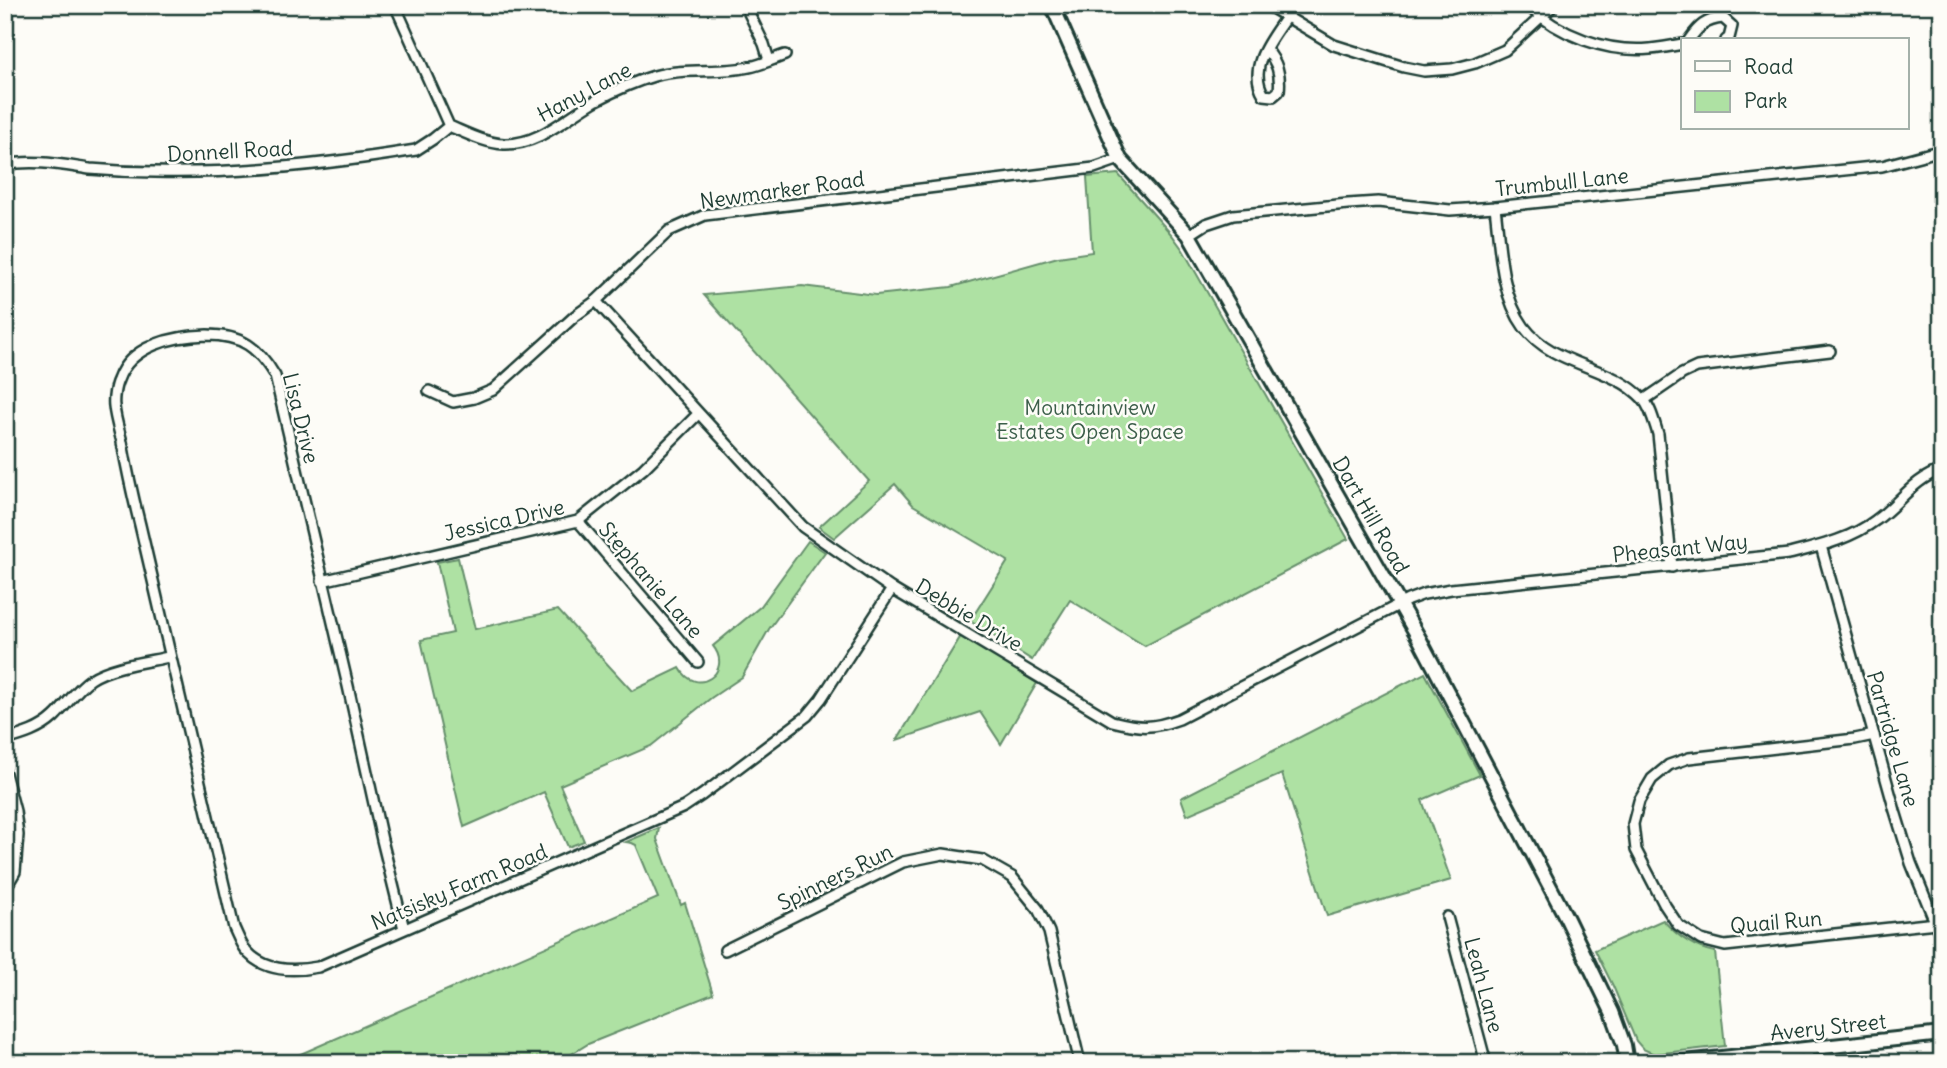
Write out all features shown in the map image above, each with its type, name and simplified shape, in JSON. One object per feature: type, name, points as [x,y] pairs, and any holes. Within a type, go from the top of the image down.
[{"type":"main road","name":"Dart Hill Road","points":[[1052,5],[1120,159],[1189,235],[1400,606],[1567,919],[1612,1012],[1628,1063]]},
{"type":"main road","name":"Avery Street","points":[[1676,1063],[1942,1034]]},
{"type":"street","points":[[83,5],[119,5]]},
{"type":"street","points":[[396,5],[449,126]]},
{"type":"street","points":[[745,5],[769,60]]},
{"type":"street","points":[[1266,5],[1334,45],[1424,71],[1475,64],[1504,50],[1555,5]]},
{"type":"street","points":[[1266,49],[1274,59],[1280,78],[1279,91],[1273,96],[1264,95],[1259,88],[1258,75],[1262,56],[1273,35],[1294,5]]},
{"type":"street","points":[[1527,5],[1541,18],[1587,41],[1618,48],[1648,49],[1681,44]]},
{"type":"street","points":[[1690,38],[1698,28],[1711,19],[1723,18],[1732,26],[1729,38]]},
{"type":"street","name":"Hany Lane","points":[[449,126],[485,140],[505,144],[522,142],[537,138],[596,100],[656,75],[751,67],[785,55]]},
{"type":"street","name":"Donnell Road","points":[[5,165],[42,163],[143,172],[232,172],[416,150],[449,126]]},
{"type":"street","name":"Trumbull Lane","points":[[1189,235],[1206,224],[1233,215],[1378,202],[1450,210],[1495,207],[1882,166],[1942,150]]},
{"type":"street","name":"Newmarker Road","points":[[429,391],[453,401],[474,398],[493,390],[575,316],[596,301],[669,231],[705,215],[1094,168],[1120,159]]},
{"type":"street","points":[[1495,207],[1506,286],[1523,326],[1550,352],[1627,385],[1644,400],[1652,415],[1658,433],[1672,567]]},
{"type":"street","name":"Debbie Drive","points":[[596,301],[803,527],[892,589],[1112,721],[1137,728],[1159,726],[1179,719],[1400,606]]},
{"type":"street","name":"Lisa Drive","points":[[169,657],[114,404],[118,379],[128,363],[142,350],[162,342],[205,335],[227,336],[248,344],[264,357],[275,376],[404,929]]},
{"type":"street","points":[[1644,400],[1682,374],[1697,368],[1830,351]]},
{"type":"street","name":"Jessica Drive","points":[[322,581],[578,521],[643,468],[698,414]]},
{"type":"street","name":"Pheasant Way","points":[[1400,606],[1424,594],[1451,589],[1789,554],[1821,546],[1864,528],[1879,518],[1909,489],[1942,470]]},
{"type":"street","name":"Stephanie Lane","points":[[578,521],[698,662]]},
{"type":"street","name":"Partridge Lane","points":[[1821,546],[1911,863],[1942,939]]},
{"type":"street","name":"Natsisky Farm Road","points":[[169,657],[234,928],[245,949],[262,964],[279,970],[298,971],[318,967],[684,807],[807,716],[821,699],[892,589]]},
{"type":"street","points":[[5,740],[37,730],[52,719],[79,688],[93,678],[169,657]]},
{"type":"street","name":"Quail Run","points":[[1874,735],[1689,758],[1670,765],[1651,779],[1639,801],[1633,824],[1636,850],[1678,925],[1701,940],[1725,946],[1936,923]]},
{"type":"street","points":[[5,773],[18,835],[15,872],[5,889]]},
{"type":"street","name":"Spinners Run","points":[[725,950],[903,862],[943,854],[982,860],[1012,877],[1038,909],[1049,932],[1080,1063]]},
{"type":"street","name":"Leah Lane","points":[[1447,917],[1486,1063]]},
{"type":"street","points":[[1807,1048],[1808,1063]]},
{"type":"green space","name":"Mountainview Estates Open Space","points":[[1118,174],[1183,250],[1348,539],[1145,646],[1070,600],[1032,660],[970,621],[1008,561],[913,505],[895,484],[834,538],[819,527],[869,481],[704,295],[802,286],[876,295],[951,287],[1058,257],[1092,252],[1087,177]]},
{"type":"green space","points":[[808,541],[825,552],[769,629],[742,677],[651,746],[560,785],[584,841],[568,847],[544,792],[464,827],[421,640],[453,633],[437,562],[458,558],[475,629],[558,610],[632,691],[680,668],[687,677],[695,681],[710,678],[719,665],[713,646],[761,606]]},
{"type":"green space","points":[[961,636],[1037,683],[1001,744],[980,712],[897,740]]},
{"type":"green space","points":[[1425,673],[1480,775],[1422,800],[1451,880],[1327,916],[1282,774],[1187,815],[1181,798]]},
{"type":"green space","points":[[659,828],[657,839],[681,905],[685,903],[713,994],[588,1044],[557,1063],[280,1063],[658,898],[636,845],[626,842]]},
{"type":"green space","points":[[1663,920],[1686,940],[1715,952],[1725,1046],[1654,1054],[1643,1049],[1636,1041],[1595,950]]}]
